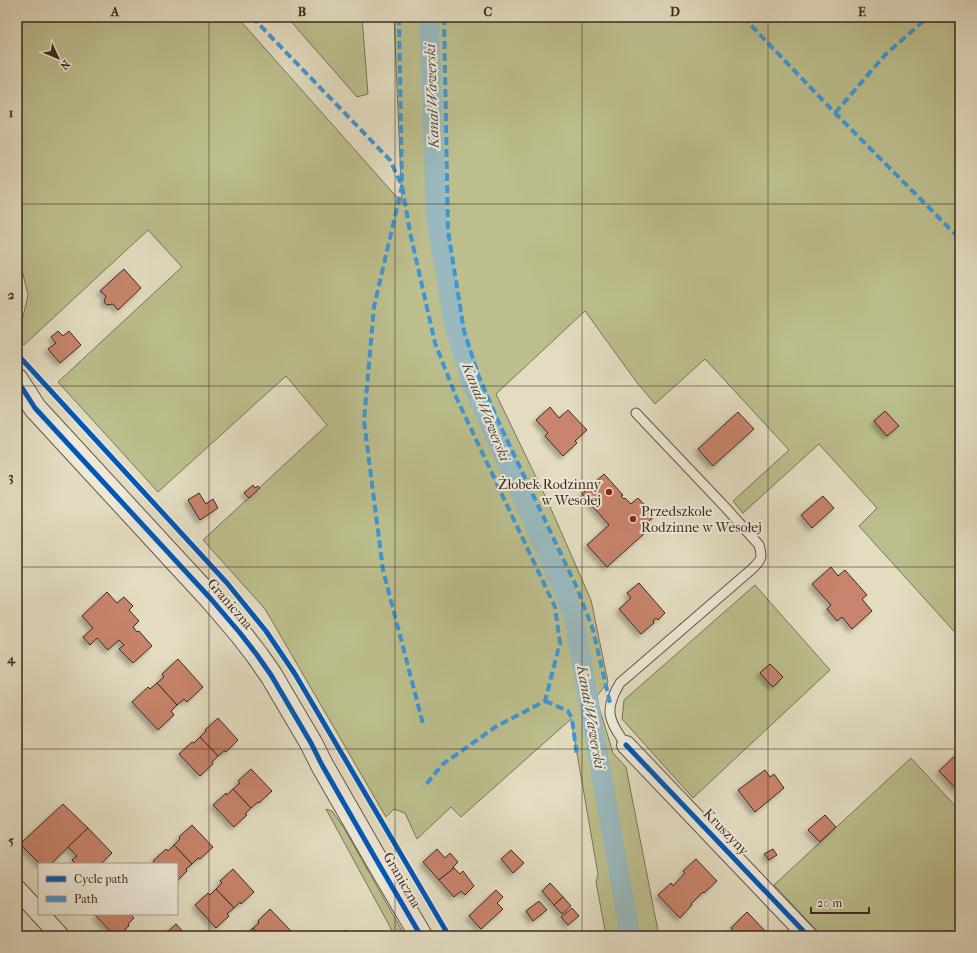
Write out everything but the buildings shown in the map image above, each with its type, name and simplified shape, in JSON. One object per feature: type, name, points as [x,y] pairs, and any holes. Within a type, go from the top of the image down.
[{"type":"street","name":"Graniczna","points":[[17,380],[26,402],[211,599],[257,655],[271,675],[311,743],[322,765],[421,936]]},
{"type":"street","name":"Kruszyny","points":[[626,745],[808,936]]},
{"type":"street","points":[[17,889],[38,913]]},
{"type":"street","points":[[40,915],[60,936]]},
{"type":"lane","points":[[626,745],[613,724],[610,714],[610,703],[620,683],[761,560],[759,545],[731,513],[636,413]]},
{"type":"green space","points":[[17,17],[237,17],[402,203],[394,17],[960,17],[960,638],[859,526],[877,508],[819,444],[743,513],[733,501],[789,450],[705,359],[655,404],[638,384],[585,311],[496,394],[548,502],[591,600],[608,682],[596,697],[613,753],[626,767],[659,936],[606,936],[596,882],[598,874],[571,719],[461,817],[451,807],[417,839],[405,813],[394,809],[386,817],[265,609],[203,540],[327,425],[286,376],[158,492],[58,382],[182,267],[148,230],[24,345],[20,340],[22,321],[28,295],[17,249]]},
{"type":"green space","points":[[287,17],[362,17],[368,94],[357,97]]},
{"type":"green space","points":[[755,585],[830,670],[693,798],[622,719],[624,700]]},
{"type":"green space","points":[[911,758],[960,811],[960,936],[822,936],[774,885]]},
{"type":"green space","points":[[326,809],[332,811],[344,828],[405,936],[395,936]]},
{"type":"waterway","name":"Kanał Wawerski","points":[[429,17],[436,216],[454,324],[472,384],[566,596],[574,618],[630,936]]},
{"type":"marked path","points":[[252,17],[390,160],[402,186],[411,237],[435,343],[457,399],[555,607],[560,643],[545,701],[497,726],[443,764],[424,787]]},
{"type":"marked path","points":[[399,17],[402,186],[374,307],[364,421],[383,570],[423,724]]},
{"type":"marked path","points":[[444,17],[448,231],[464,331],[479,377],[500,425],[577,588],[593,630],[610,703]]},
{"type":"marked path","points":[[743,17],[835,113],[960,239]]},
{"type":"marked path","points":[[835,113],[885,55],[928,17]]},
{"type":"marked path","points":[[545,701],[568,711],[572,719],[577,756]]},
{"type":"cycle path","points":[[17,354],[227,583],[266,631],[295,674],[449,936]]},
{"type":"cycle path","points":[[17,380],[35,408],[211,599],[257,655],[271,675],[311,743],[322,765],[421,936]]},
{"type":"cycle path","points":[[626,745],[808,936]]},
{"type":"place","name":"Żłobek Rodzinny w Wesołej","points":[[609,492]]},
{"type":"place","name":"Przedszkole Rodzinne w Wesołej","points":[[633,519]]}]
